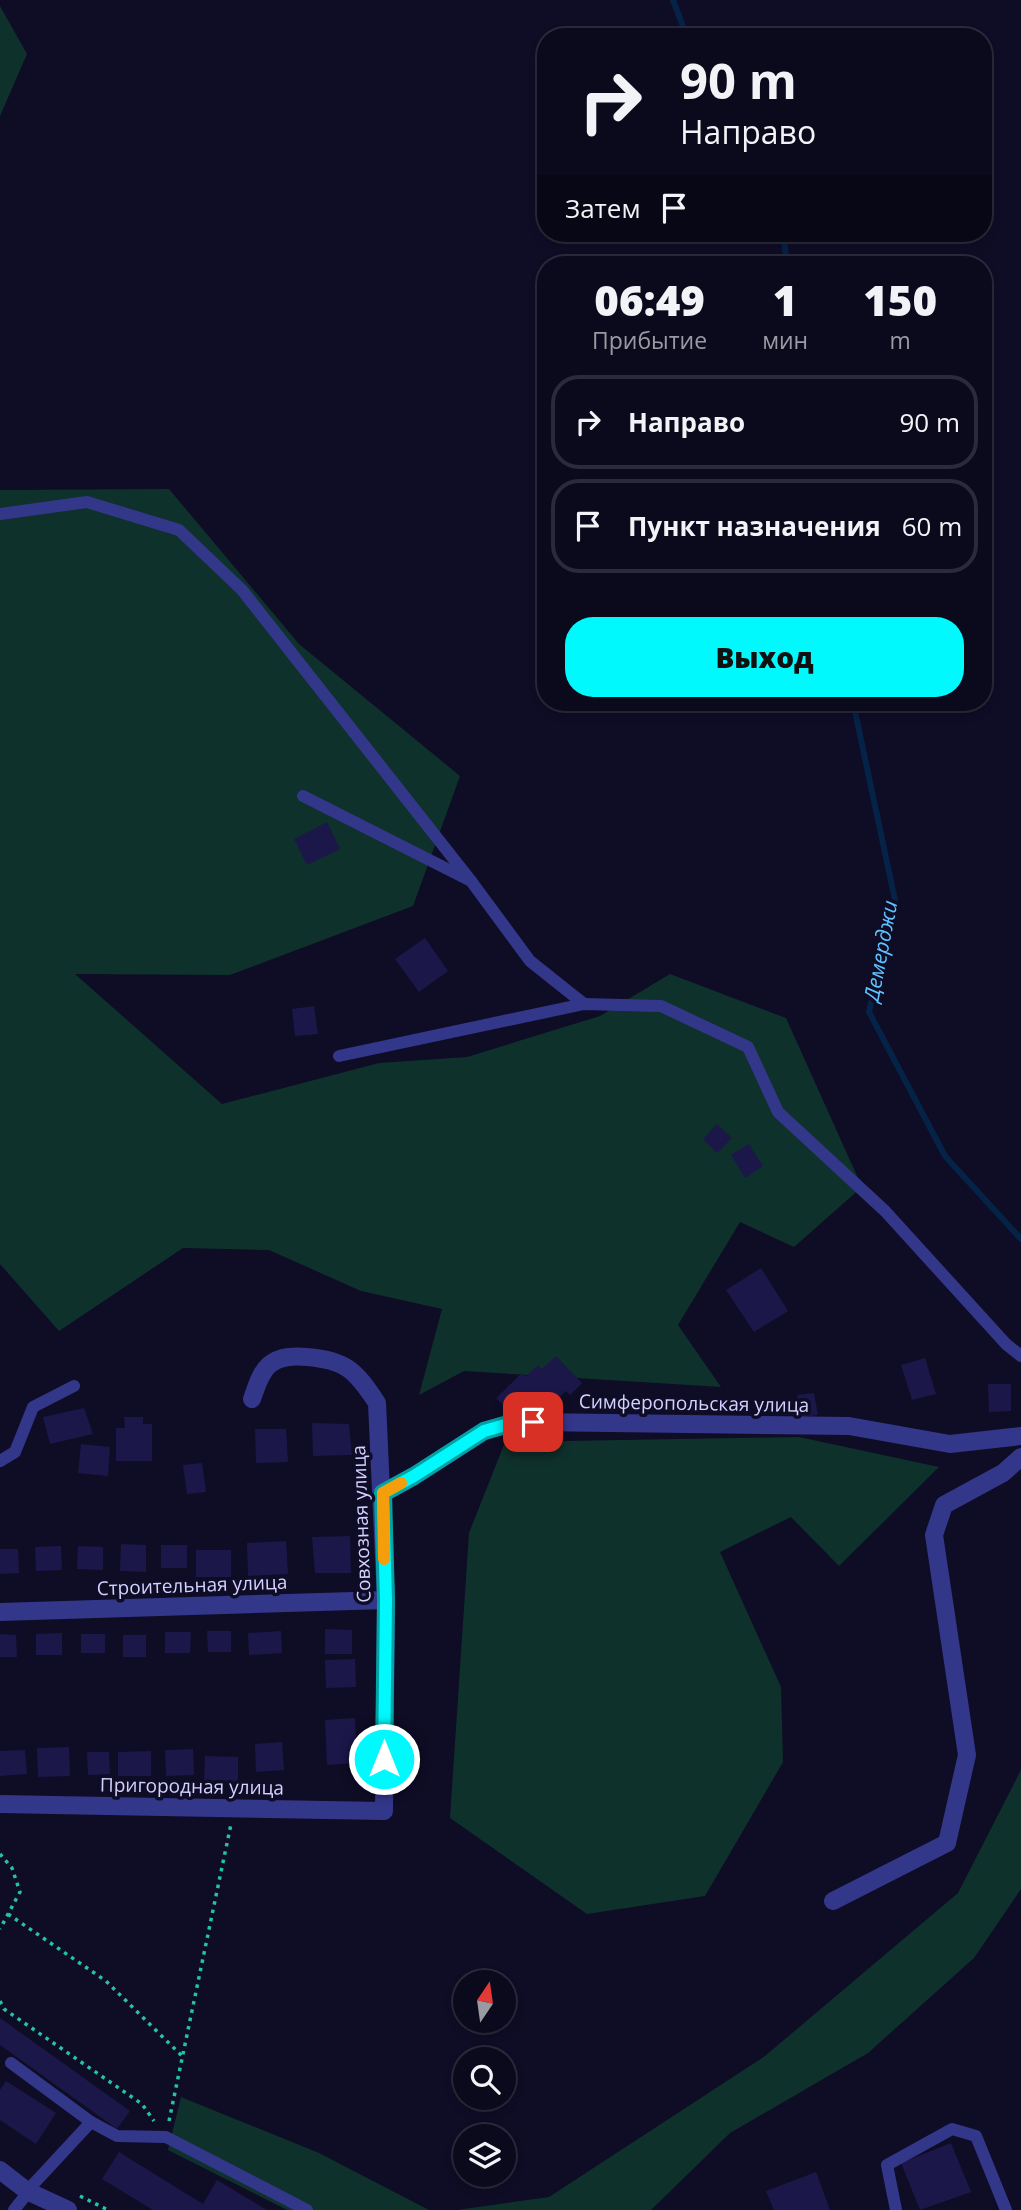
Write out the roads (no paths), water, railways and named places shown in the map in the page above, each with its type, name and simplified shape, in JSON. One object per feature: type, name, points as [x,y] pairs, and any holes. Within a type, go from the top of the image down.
[{"type":"street","name":"Совхозная улица","points":[[252,1399],[260,1378],[270,1365],[286,1357],[330,1359],[347,1367],[365,1385],[377,1403],[386,1600],[384,1811]]},
{"type":"street","name":"Симферопольская улица","points":[[383,1493],[484,1431],[505,1425],[533,1422],[849,1426],[950,1444],[1021,1436]]},
{"type":"street","points":[[832,1901],[947,1843],[967,1755],[934,1535],[944,1505],[1003,1473],[1021,1457]]},
{"type":"street","name":"Строительная улица","points":[[0,1612],[386,1600]]},
{"type":"street","name":"Пригородная улица","points":[[0,1804],[384,1811]]},
{"type":"street","points":[[0,2169],[28,2191],[68,2210]]},
{"type":"lane","points":[[0,514],[86,502],[178,530],[242,590],[471,881],[530,961],[584,1004]]},
{"type":"lane","points":[[303,796],[471,881]]},
{"type":"lane","points":[[339,1056],[584,1004],[661,1006],[748,1046],[778,1112],[885,1211],[1006,1344],[1021,1356]]},
{"type":"lane","points":[[0,1461],[16,1452],[33,1407],[74,1386]]},
{"type":"lane","points":[[11,2063],[91,2122],[117,2136],[166,2137],[307,2210]]},
{"type":"lane","points":[[14,2210],[91,2122]]},
{"type":"lane","points":[[896,2210],[887,2165],[952,2129],[976,2136],[1001,2208]]},
{"type":"waterway","name":"Демерджи","points":[[673,0],[684,28]]},
{"type":"waterway","name":"Демерджи","points":[[784,242],[786,256]]},
{"type":"waterway","name":"Демерджи","points":[[855,711],[895,900],[869,1012],[945,1156],[1021,1239]]}]
